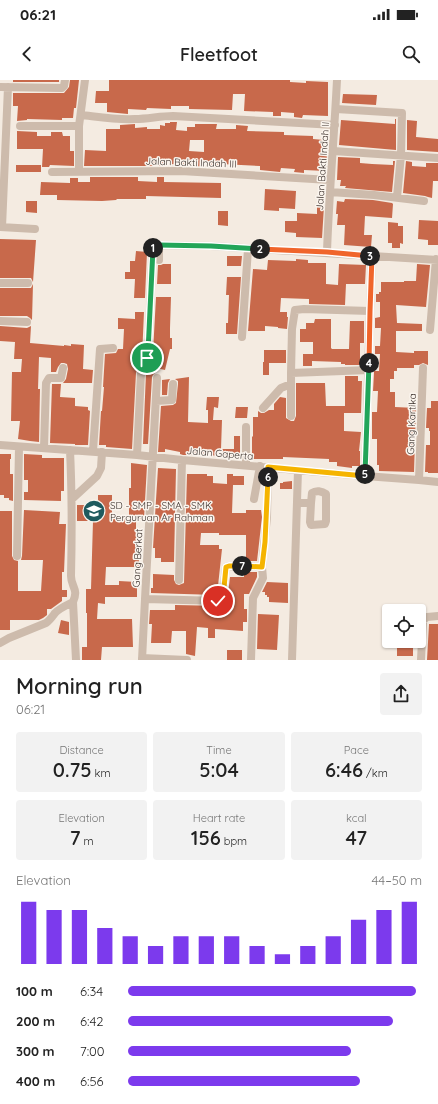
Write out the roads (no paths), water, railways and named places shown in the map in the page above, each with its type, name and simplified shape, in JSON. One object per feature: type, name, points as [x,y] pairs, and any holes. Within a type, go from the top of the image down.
[{"type":"street","points":[[35,229],[1,227],[4,87],[62,88],[65,80]]},
{"type":"street","points":[[79,172],[79,126],[85,80]]},
{"type":"street","name":"Jalan Bakti Indah II","points":[[327,252],[337,80]]},
{"type":"street","points":[[336,108],[402,113],[401,155],[397,197]]},
{"type":"street","points":[[81,115],[135,120],[173,116],[334,124]]},
{"type":"street","points":[[20,126],[79,126]]},
{"type":"street","points":[[333,151],[438,158]]},
{"type":"street","name":"Jalan Bakti Indah III","points":[[52,172],[181,171],[330,180]]},
{"type":"street","points":[[330,192],[397,197],[424,201]]},
{"type":"street","points":[[147,358],[153,245],[211,246],[327,252],[437,260],[430,330]]},
{"type":"street","points":[[159,245],[159,260]]},
{"type":"street","points":[[242,337],[248,249]]},
{"type":"street","points":[[365,476],[372,256]]},
{"type":"street","points":[[0,283],[28,284]]},
{"type":"street","points":[[291,416],[292,329],[295,310],[370,311]]},
{"type":"street","points":[[0,321],[27,322]]},
{"type":"street","points":[[93,451],[100,348],[113,348]]},
{"type":"street","points":[[44,448],[46,383],[48,378],[61,378],[62,368]]},
{"type":"street","name":"Gang Kartika","points":[[419,480],[423,368]]},
{"type":"street","points":[[291,373],[368,370]]},
{"type":"street","points":[[137,455],[141,373]]},
{"type":"street","name":"Gang Berkat","points":[[142,659],[144,599],[157,378]]},
{"type":"street","points":[[156,401],[172,400],[173,384]]},
{"type":"street","points":[[263,408],[281,388],[291,384]]},
{"type":"street","points":[[246,427],[246,465]]},
{"type":"street","name":"Jalan Gaperta","points":[[0,445],[153,456],[182,460],[438,482]]},
{"type":"street","points":[[17,556],[19,447]]},
{"type":"street","points":[[70,450],[72,499],[71,579],[76,592],[73,602],[76,660]]},
{"type":"street","points":[[72,499],[97,476],[101,468],[102,452]]},
{"type":"street","points":[[179,580],[182,460]]},
{"type":"street","points":[[254,499],[264,467]]},
{"type":"street","points":[[251,660],[253,598],[262,581],[266,530],[264,467]]},
{"type":"street","points":[[292,660],[298,470]]},
{"type":"street","points":[[297,500],[311,500]]},
{"type":"street","points":[[144,599],[222,601],[226,567],[262,567]]},
{"type":"street","points":[[0,643],[46,623],[51,620],[56,612],[73,602]]},
{"type":"street","points":[[421,660],[423,620],[427,617],[438,616]]},
{"type":"street","points":[[142,659],[187,660]]},
{"type":"place","name":"SD - SMP - SMA - SMK Perguruan Ar Rahman","points":[[94,511]]}]
